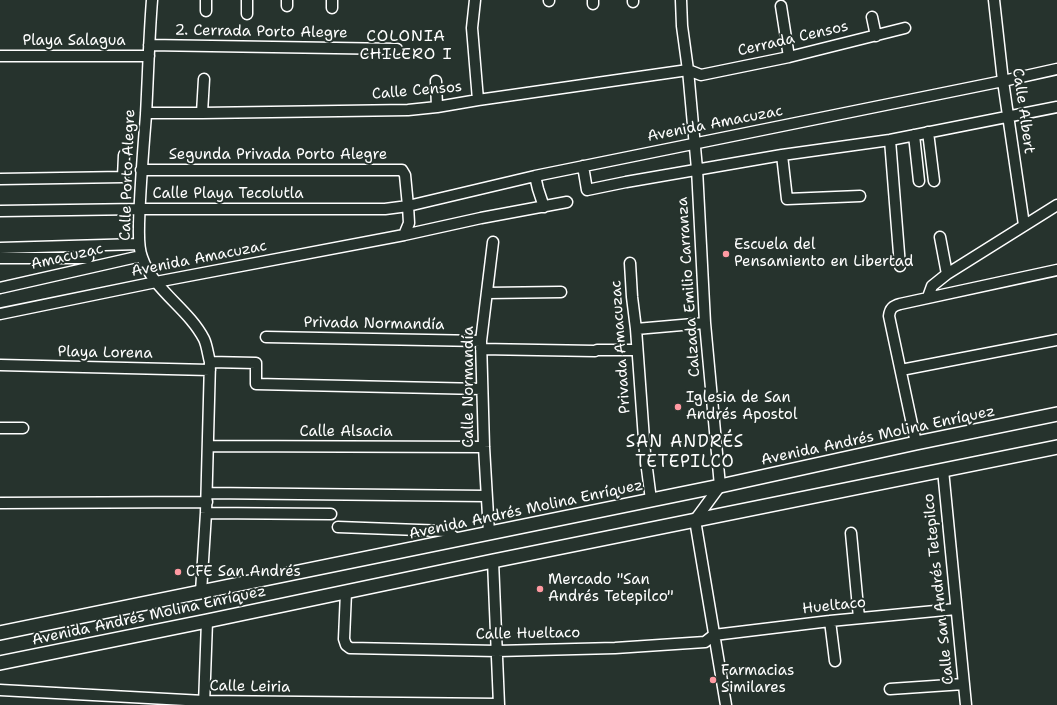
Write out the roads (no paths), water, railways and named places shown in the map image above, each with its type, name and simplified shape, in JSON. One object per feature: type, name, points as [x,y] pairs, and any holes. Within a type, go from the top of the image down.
[{"type":"main road","name":"Avenida Andrés Molina Enríquez","points":[[0,633],[720,486],[1057,414]]},
{"type":"main road","name":"Avenida Andrés Molina Enríquez","points":[[0,663],[493,561],[1057,447]]},
{"type":"street","name":"Calle Porto Alegre","points":[[152,0],[146,113],[141,170],[139,244],[141,256],[147,270],[192,321],[205,340],[210,366],[207,498],[200,592]]},
{"type":"street","points":[[206,0],[206,11]]},
{"type":"street","points":[[247,0],[247,14]]},
{"type":"street","points":[[475,0],[472,28],[478,100]]},
{"type":"street","name":"Calzada Emilio Carranza","points":[[681,0],[682,26],[688,70],[697,169],[705,323],[720,486]]},
{"type":"street","name":"Calle Albert","points":[[994,0],[1003,81],[1024,225]]},
{"type":"street","points":[[781,6],[789,57]]},
{"type":"street","points":[[872,17],[876,36]]},
{"type":"street","name":"Cerrada Censos","points":[[688,70],[701,75],[789,57],[906,28]]},
{"type":"street","name":"2. Cerrada Porto Alegre","points":[[149,45],[397,49]]},
{"type":"street","name":"Playa Salagua","points":[[0,56],[149,56]]},
{"type":"street","name":"Avenida Amacuzac","points":[[408,206],[535,176],[1057,69]]},
{"type":"street","name":"Calle Censos","points":[[146,113],[408,110],[688,70]]},
{"type":"street","points":[[202,113],[204,79]]},
{"type":"street","points":[[436,81],[437,107]]},
{"type":"street","points":[[583,166],[587,190],[697,169],[782,155],[890,140],[1057,107]]},
{"type":"street","points":[[928,132],[934,181]]},
{"type":"street","points":[[914,135],[919,181]]},
{"type":"street","points":[[890,140],[900,266]]},
{"type":"street","points":[[0,179],[123,177],[124,155]]},
{"type":"street","points":[[782,155],[788,199],[860,196]]},
{"type":"street","name":"Segunda Privada Porto Alegre","points":[[141,170],[402,170],[406,175],[408,206]]},
{"type":"street","points":[[535,176],[544,207]]},
{"type":"street","name":"Avenida Amacuzac","points":[[0,314],[567,202]]},
{"type":"street","points":[[928,297],[932,286],[947,274],[1057,205]]},
{"type":"street","points":[[404,235],[409,223],[408,206]]},
{"type":"street","name":"Calle Playa Tecolutla","points":[[0,211],[140,209],[385,209],[408,206]]},
{"type":"street","points":[[940,237],[947,274]]},
{"type":"street","name":"Calle Normandía","points":[[489,533],[486,496],[481,345],[492,242]]},
{"type":"street","points":[[0,248],[139,244]]},
{"type":"street","name":"Amacuzac","points":[[0,288],[141,256]]},
{"type":"street","points":[[0,258],[88,258]]},
{"type":"street","name":"Privada Amacuzac","points":[[630,263],[645,453],[651,500]]},
{"type":"street","points":[[916,443],[889,316],[890,310],[894,306],[928,297],[1057,270]]},
{"type":"street","points":[[487,294],[561,292]]},
{"type":"street","points":[[636,329],[705,323]]},
{"type":"street","name":"Privada Normandía","points":[[266,337],[595,351],[636,350]]},
{"type":"street","points":[[901,370],[1057,340]]},
{"type":"street","name":"Playa Lorena","points":[[0,365],[210,366],[256,363],[256,384],[482,389]]},
{"type":"street","points":[[0,428],[23,428]]},
{"type":"street","name":"Calle Alsacia","points":[[208,446],[484,447]]},
{"type":"street","name":"Calle San Andrés Tetepilco","points":[[943,470],[966,705]]},
{"type":"street","points":[[720,486],[695,520],[726,705]]},
{"type":"street","points":[[0,503],[207,498],[486,496]]},
{"type":"street","points":[[206,513],[331,514]]},
{"type":"street","points":[[338,527],[446,531],[458,540]]},
{"type":"street","points":[[851,533],[859,618]]},
{"type":"street","points":[[493,561],[499,704]]},
{"type":"street","name":"Calle Hueltaco","points":[[346,592],[344,639],[346,645],[350,648],[497,651],[615,648],[705,642],[714,635]]},
{"type":"street","name":"Hueltaco","points":[[714,635],[830,621],[956,609]]},
{"type":"street","points":[[204,703],[207,621]]},
{"type":"street","points":[[830,621],[835,661]]},
{"type":"street","points":[[890,689],[964,684]]},
{"type":"street","name":"Calle Leiria","points":[[0,690],[204,703],[499,704]]},
{"type":"place","name":"Escuela del Pensamiento en Libertad","points":[[726,254]]},
{"type":"place","name":"Iglesia de San Andrés Apostol","points":[[678,407]]},
{"type":"place","name":"CFE San Andrés","points":[[178,572]]},
{"type":"place","name":"Mercado \"San Andrés Tetepilco\"","points":[[540,589]]},
{"type":"place","name":"Farmacias Similares","points":[[713,680]]},
{"type":"district","name":"COLONIA CHILERO I","points":[[406,46]]},
{"type":"district","name":"SAN ANDRÉS TETEPILCO","points":[[685,453]]}]
